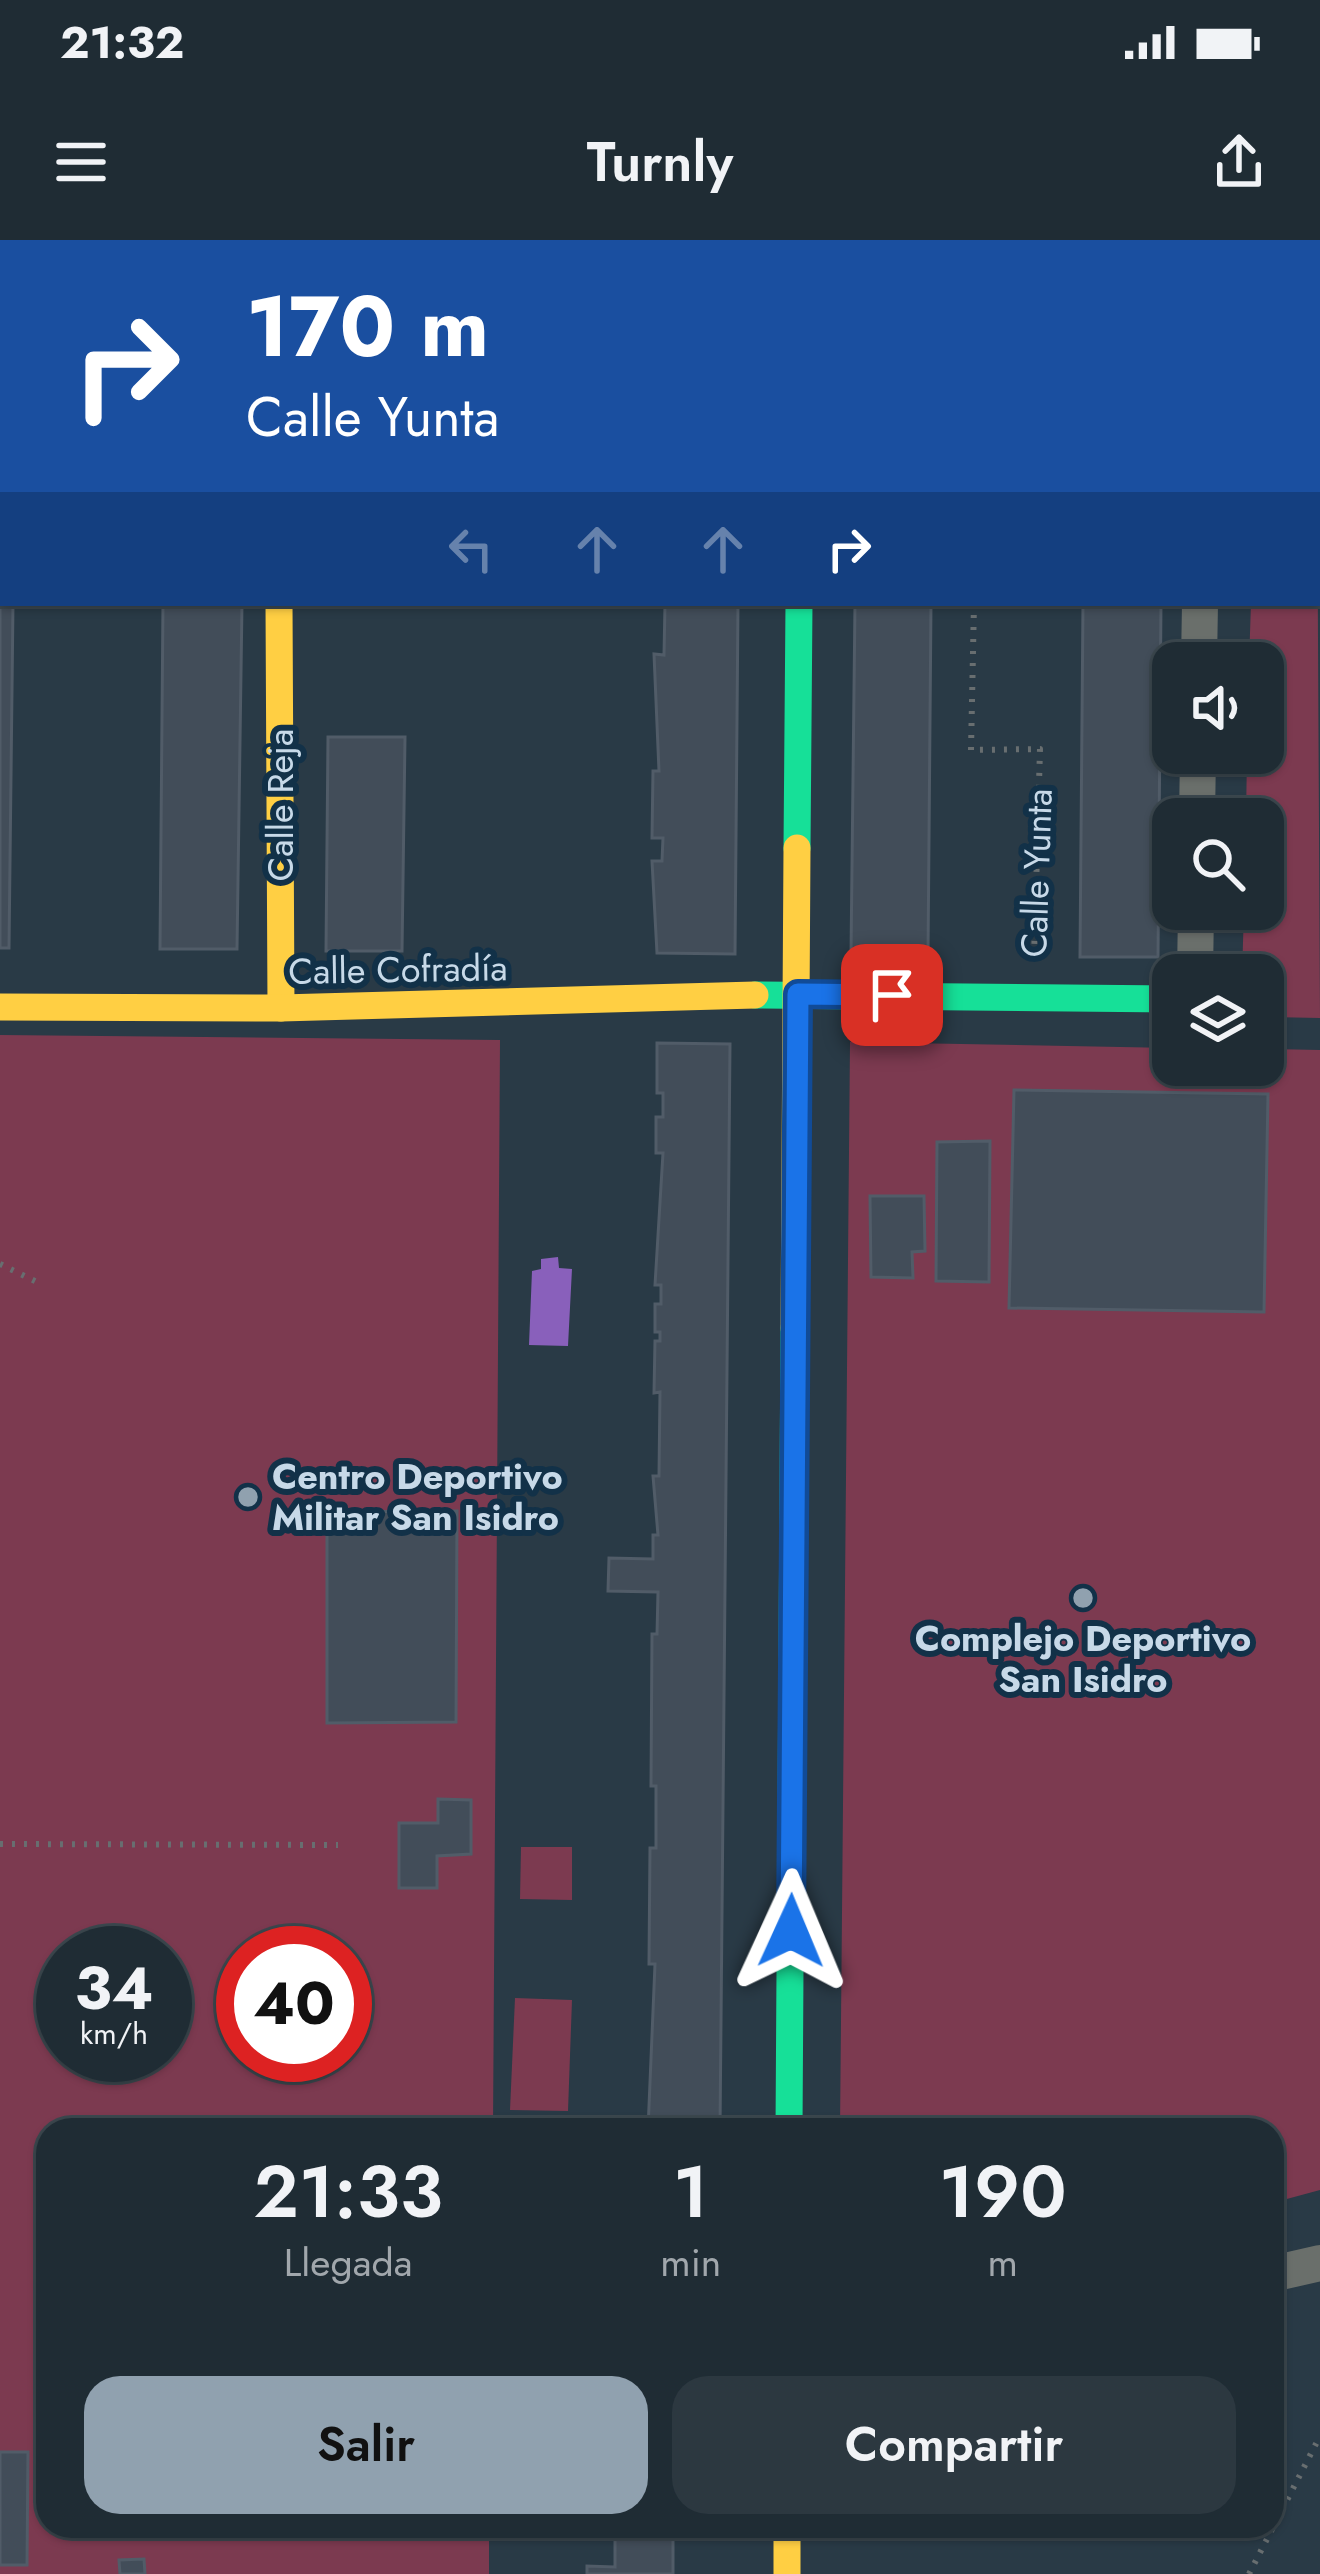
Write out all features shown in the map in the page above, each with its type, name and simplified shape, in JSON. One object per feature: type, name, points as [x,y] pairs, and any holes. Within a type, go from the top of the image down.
[{"type":"street","name":"Calle Reja","points":[[279,606],[281,1008]]},
{"type":"street","points":[[790,2118],[799,606]]},
{"type":"street","points":[[1199,642],[1200,606]]},
{"type":"street","name":"Calle Cofradía","points":[[0,1007],[281,1008],[798,994]]},
{"type":"street","name":"Calle Yunta","points":[[798,994],[1152,999]]},
{"type":"street","points":[[1284,2272],[1320,2264]]},
{"type":"street","points":[[787,2574],[788,2538]]},
{"type":"path","name":"Calle Yunta","points":[[974,606],[971,750],[1040,749],[1033,997]]},
{"type":"path","points":[[0,1264],[43,1285]]},
{"type":"path","points":[[0,1844],[338,1845]]},
{"type":"path","points":[[1284,2506],[1320,2436]]},
{"type":"path","points":[[1249,2574],[1268,2538]]},
{"type":"shaded area","points":[[1251,606],[1318,606],[1320,1018],[1284,1017],[1284,954],[1243,954],[1243,930],[1284,930],[1284,798],[1246,798],[1247,774],[1284,774],[1284,642],[1250,642]]},
{"type":"shaded area","name":"Centro Deportivo Militar San Isidro","points":[[0,1035],[500,1040],[493,2118],[36,2118],[36,2538],[489,2538],[489,2574],[0,2574]]},
{"type":"shaded area","name":"Complejo Deportivo San Isidro","points":[[850,1042],[1152,1048],[1152,1086],[1284,1086],[1284,1049],[1320,1050],[1320,2190],[1284,2200],[1284,2118],[840,2118]]},
{"type":"shaded area","points":[[558,1257],[559,1268],[572,1269],[568,1346],[529,1345],[532,1271],[541,1269],[541,1259]]},
{"type":"shaded area","points":[[521,1847],[572,1847],[572,1900],[520,1899]]},
{"type":"shaded area","points":[[515,1998],[572,2000],[568,2111],[510,2110]]},
{"type":"building","points":[[0,606],[13,606],[9,948],[0,948]]},
{"type":"building","points":[[163,606],[242,606],[237,949],[160,949]]},
{"type":"building","points":[[665,606],[738,606],[735,954],[657,953],[652,861],[662,861],[663,838],[652,838],[653,771],[659,771],[654,654],[664,655]]},
{"type":"building","points":[[855,606],[931,606],[928,956],[851,955]]},
{"type":"building","points":[[1083,606],[1161,606],[1161,642],[1152,642],[1152,774],[1160,774],[1159,798],[1152,798],[1152,930],[1158,930],[1158,954],[1080,957]]},
{"type":"building","points":[[328,737],[405,737],[402,951],[326,951]]},
{"type":"building","points":[[657,1043],[730,1044],[720,2118],[649,2118],[655,1964],[649,1964],[650,1848],[656,1848],[656,1786],[651,1786],[652,1634],[657,1634],[658,1592],[608,1591],[609,1558],[653,1559],[653,1535],[658,1535],[653,1476],[659,1476],[660,1392],[654,1393],[655,1341],[660,1341],[660,1332],[655,1332],[655,1304],[661,1304],[661,1285],[655,1285],[663,1153],[656,1153],[656,1117],[663,1117],[663,1093],[657,1093]]},
{"type":"building","points":[[1014,1090],[1268,1094],[1264,1312],[1009,1308]]},
{"type":"building","points":[[990,1141],[989,1282],[936,1281],[937,1142]]},
{"type":"building","points":[[870,1196],[924,1196],[925,1251],[912,1252],[913,1278],[871,1277]]},
{"type":"building","points":[[457,1511],[456,1722],[327,1723],[327,1512]]},
{"type":"building","points":[[438,1799],[471,1800],[471,1854],[437,1856],[437,1888],[399,1888],[399,1823],[438,1823]]},
{"type":"building","points":[[0,2452],[28,2452],[27,2565],[0,2565]]},
{"type":"building","points":[[615,2538],[673,2538],[673,2574],[587,2574],[587,2566],[615,2567]]},
{"type":"building","points":[[144,2559],[145,2574],[120,2574],[119,2560]]},
{"type":"traffic: fast","points":[[797,848],[799,606]]},
{"type":"traffic: fast","points":[[755,995],[1152,999]]},
{"type":"traffic: fast","points":[[789,2118],[794,1328]]},
{"type":"traffic: slow","points":[[279,606],[281,1008]]},
{"type":"traffic: slow","points":[[794,1328],[797,848]]},
{"type":"traffic: slow","points":[[0,1007],[281,1008],[755,995]]},
{"type":"traffic: slow","points":[[787,2538],[787,2574]]},
{"type":"place","name":"Centro Deportivo Militar San Isidro","points":[[248,1497]]},
{"type":"place","name":"Complejo Deportivo San Isidro","points":[[1083,1598]]},
{"type":"route","points":[[791,1931],[798,994],[892,995]]}]
